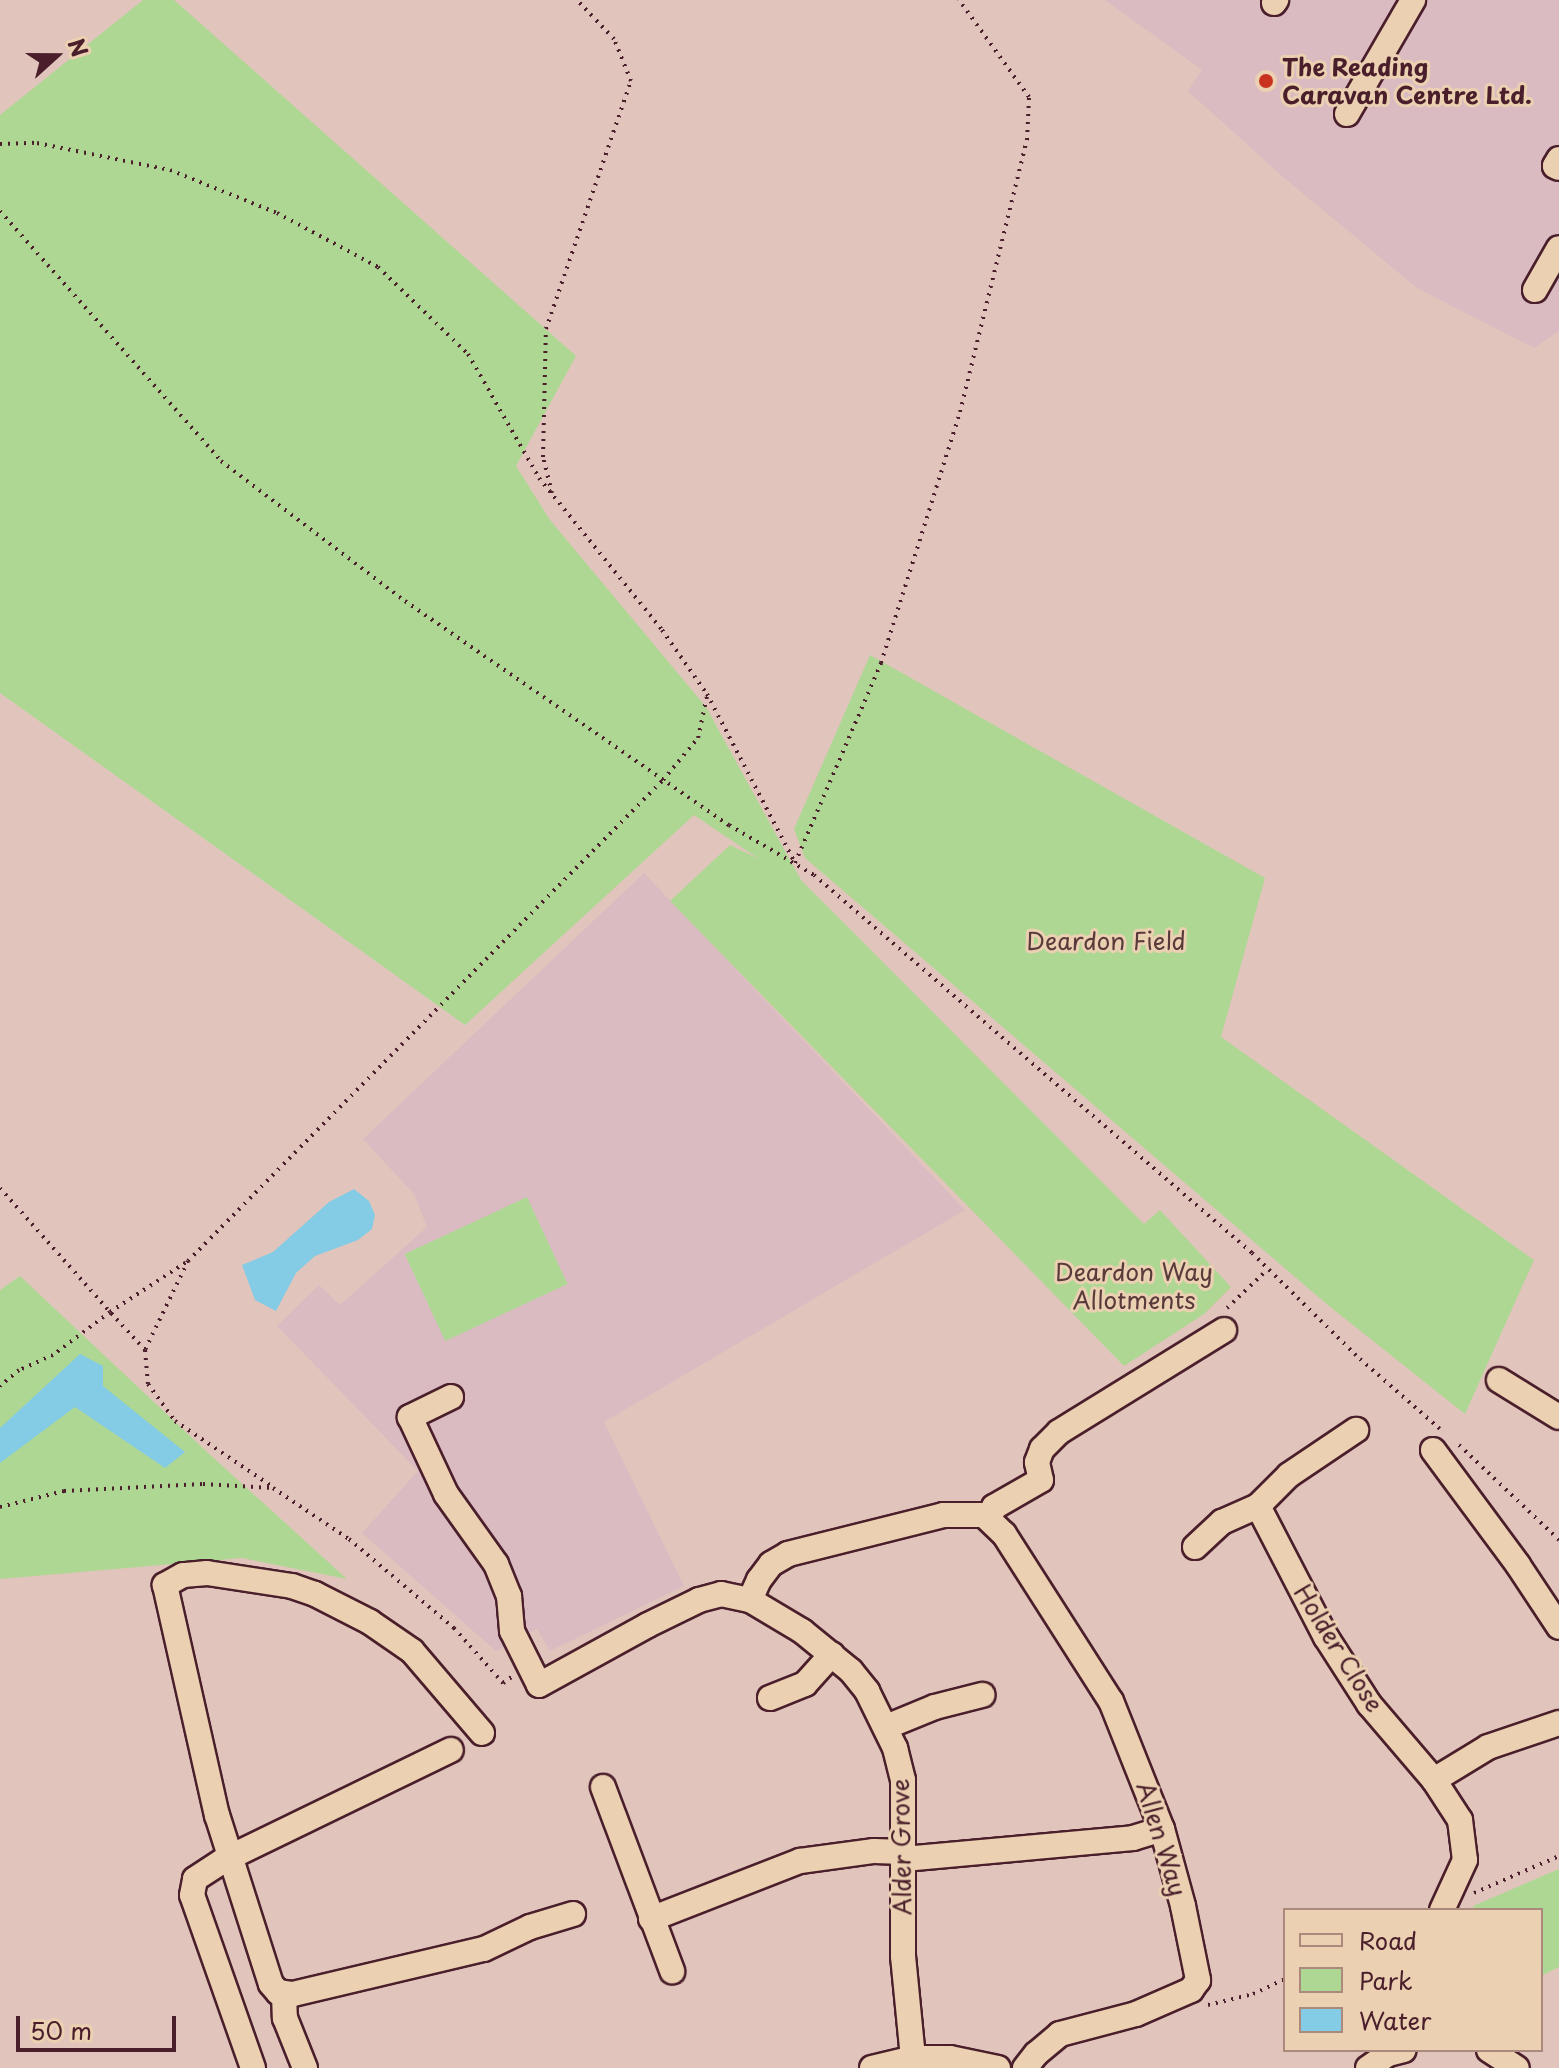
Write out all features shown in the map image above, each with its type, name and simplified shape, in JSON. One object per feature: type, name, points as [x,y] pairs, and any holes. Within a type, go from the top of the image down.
[{"type":"street","points":[[1347,114],[1413,0]]},
{"type":"street","points":[[1559,159],[1555,166],[1559,168]]},
{"type":"street","points":[[1535,290],[1559,248]]},
{"type":"street","points":[[750,1600],[771,1564],[788,1554],[943,1515],[997,1526],[994,1507],[1041,1480],[1037,1462],[1042,1449],[1059,1432],[1222,1323]]},
{"type":"street","points":[[1499,1380],[1559,1417]]},
{"type":"street","points":[[451,1397],[410,1417],[446,1494],[496,1564],[509,1596],[512,1631],[534,1675]]},
{"type":"street","points":[[1195,1547],[1222,1522],[1258,1506],[1289,1475],[1356,1430]]},
{"type":"street","points":[[1440,1442],[1559,1627]]},
{"type":"street","name":"Holder Close","points":[[1258,1506],[1343,1664],[1369,1704],[1434,1780],[1460,1820],[1465,1860],[1447,1900]]},
{"type":"street","name":"Allen Way","points":[[997,1526],[1111,1701],[1162,1829],[1183,1906],[1198,1980],[1191,1990],[1136,2014],[1060,2034],[1025,2068]]},
{"type":"street","points":[[284,1994],[271,1984],[229,1858],[165,1585],[172,1580],[207,1573],[292,1586],[315,1594],[370,1622],[412,1651],[482,1733]]},
{"type":"street","name":"Alder Grove","points":[[534,1675],[699,1600],[721,1594],[750,1600],[802,1631],[832,1654],[867,1691],[886,1727],[903,1780],[903,1956],[913,2058]]},
{"type":"street","points":[[770,1698],[805,1684],[832,1654]]},
{"type":"street","points":[[886,1727],[935,1707],[982,1695]]},
{"type":"street","points":[[1434,1780],[1488,1747],[1559,1723]]},
{"type":"street","points":[[253,2068],[192,1895],[195,1879],[229,1858],[451,1750]]},
{"type":"street","points":[[603,1787],[633,1860],[651,1919],[672,1971]]},
{"type":"street","points":[[651,1919],[800,1861],[874,1851],[904,1856],[1133,1838],[1162,1829]]},
{"type":"street","points":[[284,1994],[484,1949],[530,1927],[573,1914]]},
{"type":"street","points":[[284,1994],[285,2018],[305,2068]]},
{"type":"street","points":[[1368,2068],[1396,2052]]},
{"type":"street","points":[[1492,2052],[1517,2068]]},
{"type":"street","points":[[872,2068],[913,2058],[950,2058],[998,2068]]},
{"type":"path","points":[[552,496],[543,457],[546,329],[631,81],[614,39],[577,0]]},
{"type":"path","points":[[795,863],[881,663],[960,412],[1027,140],[1029,97],[959,0]]},
{"type":"path","points":[[0,144],[37,143],[170,170],[277,213],[378,267],[468,354],[552,496],[662,630],[707,694],[795,863]]},
{"type":"path","points":[[0,211],[221,461],[405,601],[729,825],[814,875],[926,969],[1268,1270],[1440,1442]]},
{"type":"path","points":[[0,1386],[19,1370],[53,1355],[110,1312],[188,1261],[663,780],[698,738],[707,694]]},
{"type":"path","points":[[0,1188],[145,1350]]},
{"type":"path","points":[[188,1261],[145,1350],[148,1384],[175,1421],[349,1539],[470,1643],[503,1683],[534,1675]]},
{"type":"path","points":[[1222,1323],[1268,1270]]},
{"type":"path","points":[[1458,1444],[1559,1540]]},
{"type":"path","points":[[0,1507],[64,1491],[203,1484],[273,1488]]},
{"type":"path","points":[[1447,1900],[1474,1894],[1559,1856]]},
{"type":"shaded area","points":[[1105,0],[1559,0],[1559,331],[1534,348],[1417,288],[1283,177],[1188,91],[1202,70]]},
{"type":"shaded area","points":[[644,873],[965,1210],[604,1422],[684,1586],[550,1651],[537,1629],[496,1651],[362,1533],[418,1471],[277,1326],[319,1285],[340,1305],[427,1227],[414,1194],[363,1139]]},
{"type":"green space","name":"Deardon Way Allotments","points":[[143,0],[174,0],[576,356],[516,466],[550,520],[706,707],[801,880],[1144,1224],[1160,1210],[1231,1287],[1204,1314],[1124,1366],[670,901],[730,845],[759,859],[694,815],[465,1025],[0,693],[0,115]]},
{"type":"green space","name":"Deardon Field","points":[[870,655],[1265,878],[1221,1037],[1534,1260],[1465,1414],[1329,1306],[805,858],[794,829]]},
{"type":"green space","points":[[527,1197],[568,1284],[445,1341],[405,1254]]},
{"type":"green space","points":[[20,1276],[347,1579],[242,1558],[0,1579],[0,1290]]},
{"type":"green space","points":[[1559,1869],[1559,1967],[1543,1975],[1543,1908],[1473,1906]]},
{"type":"water","points":[[354,1189],[369,1201],[375,1215],[372,1229],[358,1240],[315,1256],[296,1273],[276,1311],[255,1300],[242,1265],[273,1252],[329,1202]]},
{"type":"water","points":[[80,1354],[103,1366],[103,1386],[185,1452],[165,1468],[75,1407],[0,1463],[0,1428]]},
{"type":"place","name":"The Reading Caravan Centre Ltd.","points":[[1266,81]]}]
